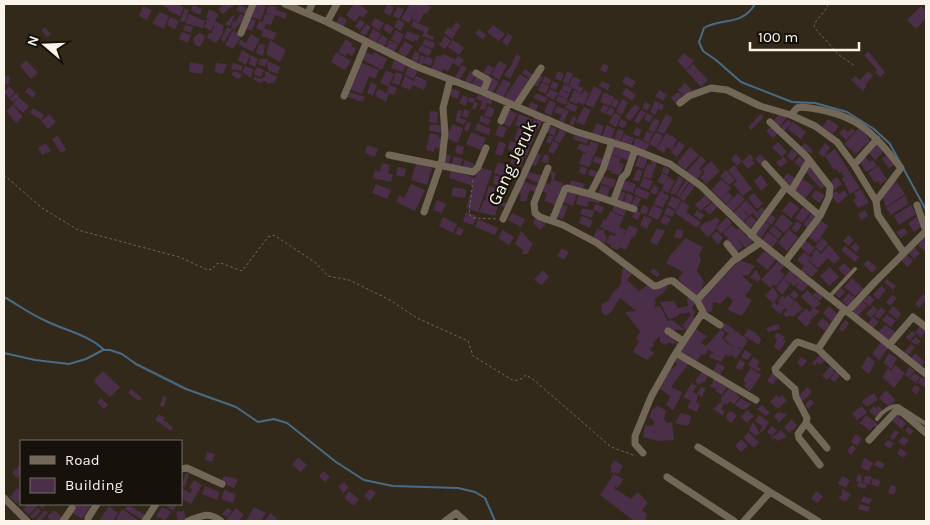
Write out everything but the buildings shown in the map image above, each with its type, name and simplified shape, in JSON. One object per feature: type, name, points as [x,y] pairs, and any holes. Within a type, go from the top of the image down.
[{"type":"street","points":[[241,32],[253,4]]},
{"type":"street","points":[[286,4],[296,6],[366,43],[415,66],[574,131],[612,142],[670,164],[716,200],[760,243],[924,372],[926,364]]},
{"type":"street","points":[[308,13],[312,4]]},
{"type":"street","points":[[327,22],[337,4]]},
{"type":"street","points":[[344,96],[366,43]]},
{"type":"street","points":[[501,121],[541,68]]},
{"type":"street","points":[[476,73],[488,80],[482,92]]},
{"type":"street","points":[[424,212],[441,167],[445,133],[443,108],[450,80]]},
{"type":"street","points":[[680,103],[689,96],[711,88],[727,90],[760,106],[791,115],[815,126],[837,142],[854,165],[876,201],[878,216],[904,252]]},
{"type":"street","points":[[791,115],[797,108],[801,107],[832,112],[864,126],[877,139],[901,168],[876,201]]},
{"type":"street","name":"Gang Jeruk","points":[[503,219],[549,120]]},
{"type":"street","points":[[770,122],[790,140],[830,187],[829,197],[820,216],[784,262]]},
{"type":"street","points":[[854,165],[877,139]]},
{"type":"street","points":[[590,194],[603,169],[612,142]]},
{"type":"street","points":[[389,155],[441,167],[474,172],[486,148]]},
{"type":"street","points":[[613,202],[622,178],[627,173],[635,150]]},
{"type":"street","points":[[751,235],[809,161]]},
{"type":"street","points":[[765,164],[788,189],[820,216]]},
{"type":"street","points":[[548,168],[534,202],[533,208],[535,213],[597,243],[654,286],[671,281],[697,300],[703,314],[720,324]]},
{"type":"street","points":[[552,221],[565,189],[568,188],[634,209]]},
{"type":"street","points":[[818,349],[846,311],[926,231],[917,205]]},
{"type":"street","points":[[697,300],[719,275],[738,258],[760,243]]},
{"type":"street","points":[[726,244],[738,258]]},
{"type":"street","points":[[640,455],[635,444],[635,436],[651,398],[676,353],[703,314]]},
{"type":"street","points":[[889,345],[913,317],[926,326]]},
{"type":"street","points":[[668,331],[684,341]]},
{"type":"street","points":[[820,465],[798,438],[798,434],[806,423],[807,418],[796,397],[795,389],[775,369],[796,343],[818,349],[847,377]]},
{"type":"street","points":[[676,353],[756,400]]},
{"type":"street","points":[[869,440],[896,411],[903,413],[926,433]]},
{"type":"street","points":[[806,423],[827,448]]},
{"type":"street","points":[[698,447],[818,521]]},
{"type":"street","points":[[182,469],[187,468],[222,484]]},
{"type":"street","points":[[668,477],[734,521]]},
{"type":"street","points":[[744,521],[770,492]]},
{"type":"street","points":[[4,498],[27,521]]},
{"type":"street","points":[[88,521],[96,505]]},
{"type":"street","points":[[145,521],[154,505]]},
{"type":"street","points":[[63,521],[72,508]]},
{"type":"street","points":[[445,521],[456,513],[465,521]]},
{"type":"street","points":[[188,521],[208,514],[221,521]]},
{"type":"lane","points":[[829,297],[855,269]]},
{"type":"lane","points":[[877,419],[887,409],[892,406],[898,406],[926,424]]},
{"type":"path","points":[[828,4],[828,7],[814,23],[814,28],[839,54],[854,66]]},
{"type":"path","points":[[474,172],[469,214],[473,218],[503,219]]},
{"type":"path","points":[[4,175],[42,208],[78,230],[179,257],[208,270],[221,263],[242,271],[268,237],[274,235],[316,263],[328,276],[349,280],[390,300],[417,318],[468,341],[473,356],[514,381],[526,375],[611,447],[640,455]]},
{"type":"waterway","points":[[755,4],[750,11],[738,19],[704,28],[699,42],[703,51],[741,82],[792,102],[815,103],[847,112],[874,129],[890,144],[926,210]]},
{"type":"waterway","points":[[4,297],[39,318],[90,340],[103,349]]},
{"type":"waterway","points":[[4,353],[35,360],[69,364],[86,359],[103,350],[122,354],[136,364],[186,389],[236,407],[258,422],[274,419],[287,423],[336,462],[364,480],[393,486],[458,488],[475,492],[485,498],[495,521]]}]
